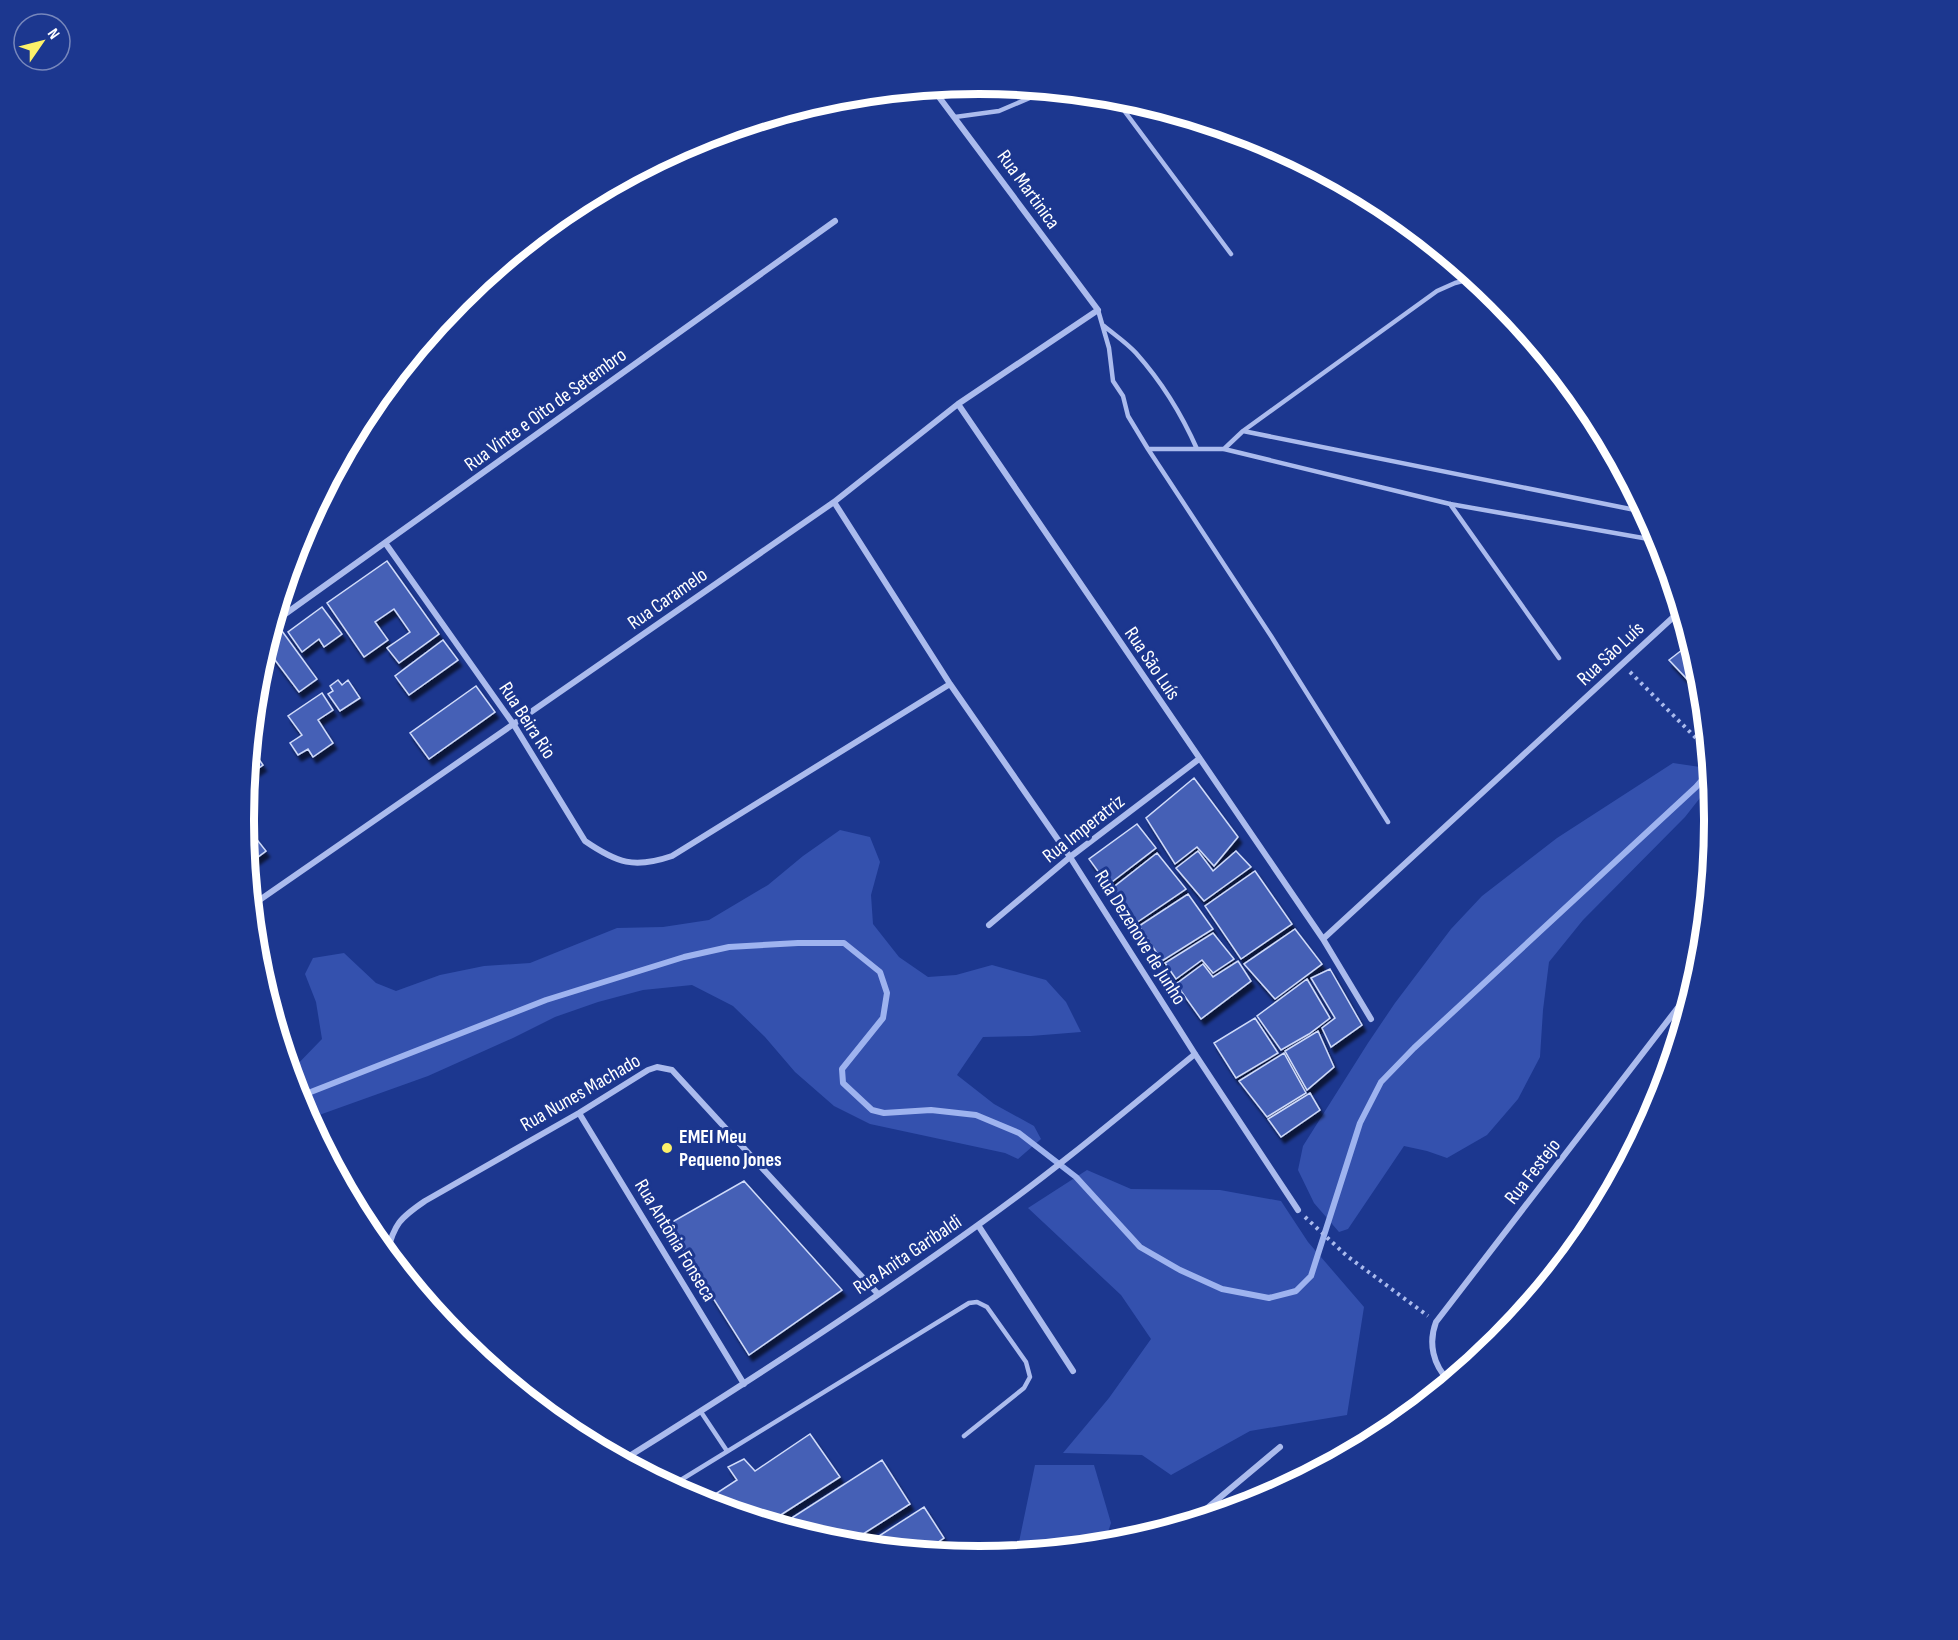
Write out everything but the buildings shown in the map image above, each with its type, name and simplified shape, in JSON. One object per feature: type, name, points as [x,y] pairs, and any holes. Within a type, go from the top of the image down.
[{"type":"street","name":"Rua Martinica","points":[[939,96],[1098,310]]},
{"type":"street","name":"Rua Vinte e Oito de Setembro","points":[[283,615],[386,544],[835,221]]},
{"type":"street","name":"Rua Caramelo","points":[[259,901],[834,502],[958,405],[1098,310]]},
{"type":"street","name":"Rua São Luís","points":[[958,405],[1323,939],[1371,1019]]},
{"type":"street","name":"Rua Dezenove de Junho","points":[[834,502],[950,684],[1071,857],[1195,1054],[1298,1210]]},
{"type":"street","name":"Rua Beira Rio","points":[[386,544],[514,725],[585,841],[622,862],[650,863],[672,856],[950,684]]},
{"type":"street","name":"Rua São Luís","points":[[1323,939],[1675,616]]},
{"type":"street","name":"Rua Imperatriz","points":[[989,925],[1071,857],[1199,759]]},
{"type":"street","name":"Rua Festejo","points":[[1436,1322],[1681,1003]]},
{"type":"street","name":"Rua Anita Garibaldi","points":[[630,1456],[744,1384],[978,1225],[1030,1187],[1195,1054]]},
{"type":"street","name":"Rua Nunes Machado","points":[[390,1243],[392,1233],[408,1212],[579,1113],[648,1070],[657,1067],[672,1070],[878,1294]]},
{"type":"street","name":"Rua Antônia Fonseca","points":[[579,1113],[744,1384]]},
{"type":"street","points":[[978,1225],[1073,1371]]},
{"type":"street","points":[[1436,1322],[1431,1340],[1433,1354],[1444,1376]]},
{"type":"street","points":[[1206,1509],[1280,1447]]},
{"type":"lane","points":[[955,117],[999,111],[1033,97]]},
{"type":"lane","points":[[1121,108],[1231,254]]},
{"type":"lane","points":[[1224,449],[1243,431],[1437,291],[1463,281]]},
{"type":"lane","points":[[1098,310],[1109,348],[1113,381],[1123,396],[1128,416],[1388,822]]},
{"type":"lane","points":[[1102,324],[1134,351],[1152,372],[1187,427],[1197,449]]},
{"type":"lane","points":[[1243,431],[1635,510]]},
{"type":"lane","points":[[1148,449],[1224,449],[1450,504],[1648,539]]},
{"type":"lane","points":[[1450,504],[1559,658]]},
{"type":"lane","points":[[680,1481],[969,1303],[978,1302],[987,1306],[1026,1362],[1030,1377],[1024,1388],[964,1436]]},
{"type":"lane","points":[[701,1412],[727,1451]]},
{"type":"path","points":[[1623,664],[1700,742]]},
{"type":"path","points":[[1298,1210],[1347,1256],[1436,1322]]},
{"type":"shaded area","points":[[1673,763],[1700,767],[1703,771],[1703,794],[1685,817],[1583,920],[1549,962],[1540,1057],[1518,1099],[1487,1135],[1447,1158],[1404,1146],[1348,1229],[1339,1232],[1314,1203],[1298,1170],[1303,1146],[1395,1003],[1451,929],[1482,896],[1557,838]]},
{"type":"shaded area","points":[[840,830],[870,837],[880,862],[871,895],[873,924],[899,957],[928,977],[956,975],[992,965],[1046,980],[1066,1002],[1081,1032],[983,1037],[957,1075],[994,1104],[1034,1126],[1041,1139],[1018,1159],[1005,1153],[870,1124],[834,1106],[795,1072],[765,1037],[733,1006],[692,985],[643,990],[598,1002],[555,1017],[428,1076],[317,1116],[297,1065],[322,1039],[316,1002],[305,974],[313,958],[344,953],[376,983],[396,991],[440,975],[484,966],[530,963],[617,928],[663,927],[709,920],[768,885]]},
{"type":"shaded area","points":[[1087,1170],[1131,1189],[1220,1190],[1281,1201],[1308,1242],[1364,1307],[1347,1415],[1250,1431],[1171,1475],[1142,1455],[1063,1453],[1109,1398],[1151,1339],[1121,1295],[1028,1208]]},
{"type":"shaded area","points":[[1035,1465],[1094,1465],[1111,1523],[1107,1534],[1026,1544],[1018,1544]]},
{"type":"waterway","points":[[307,1093],[546,1000],[684,957],[729,947],[844,943],[880,972],[887,993],[883,1018],[842,1069],[843,1083],[872,1110],[884,1113],[931,1110],[976,1115],[1019,1133],[1076,1177],[1140,1247],[1180,1270],[1222,1289],[1269,1298],[1296,1291],[1311,1276],[1360,1123],[1381,1082],[1414,1048],[1703,779]]},
{"type":"place","name":"EMEI Meu Pequeno Jones","points":[[667,1148]]}]
